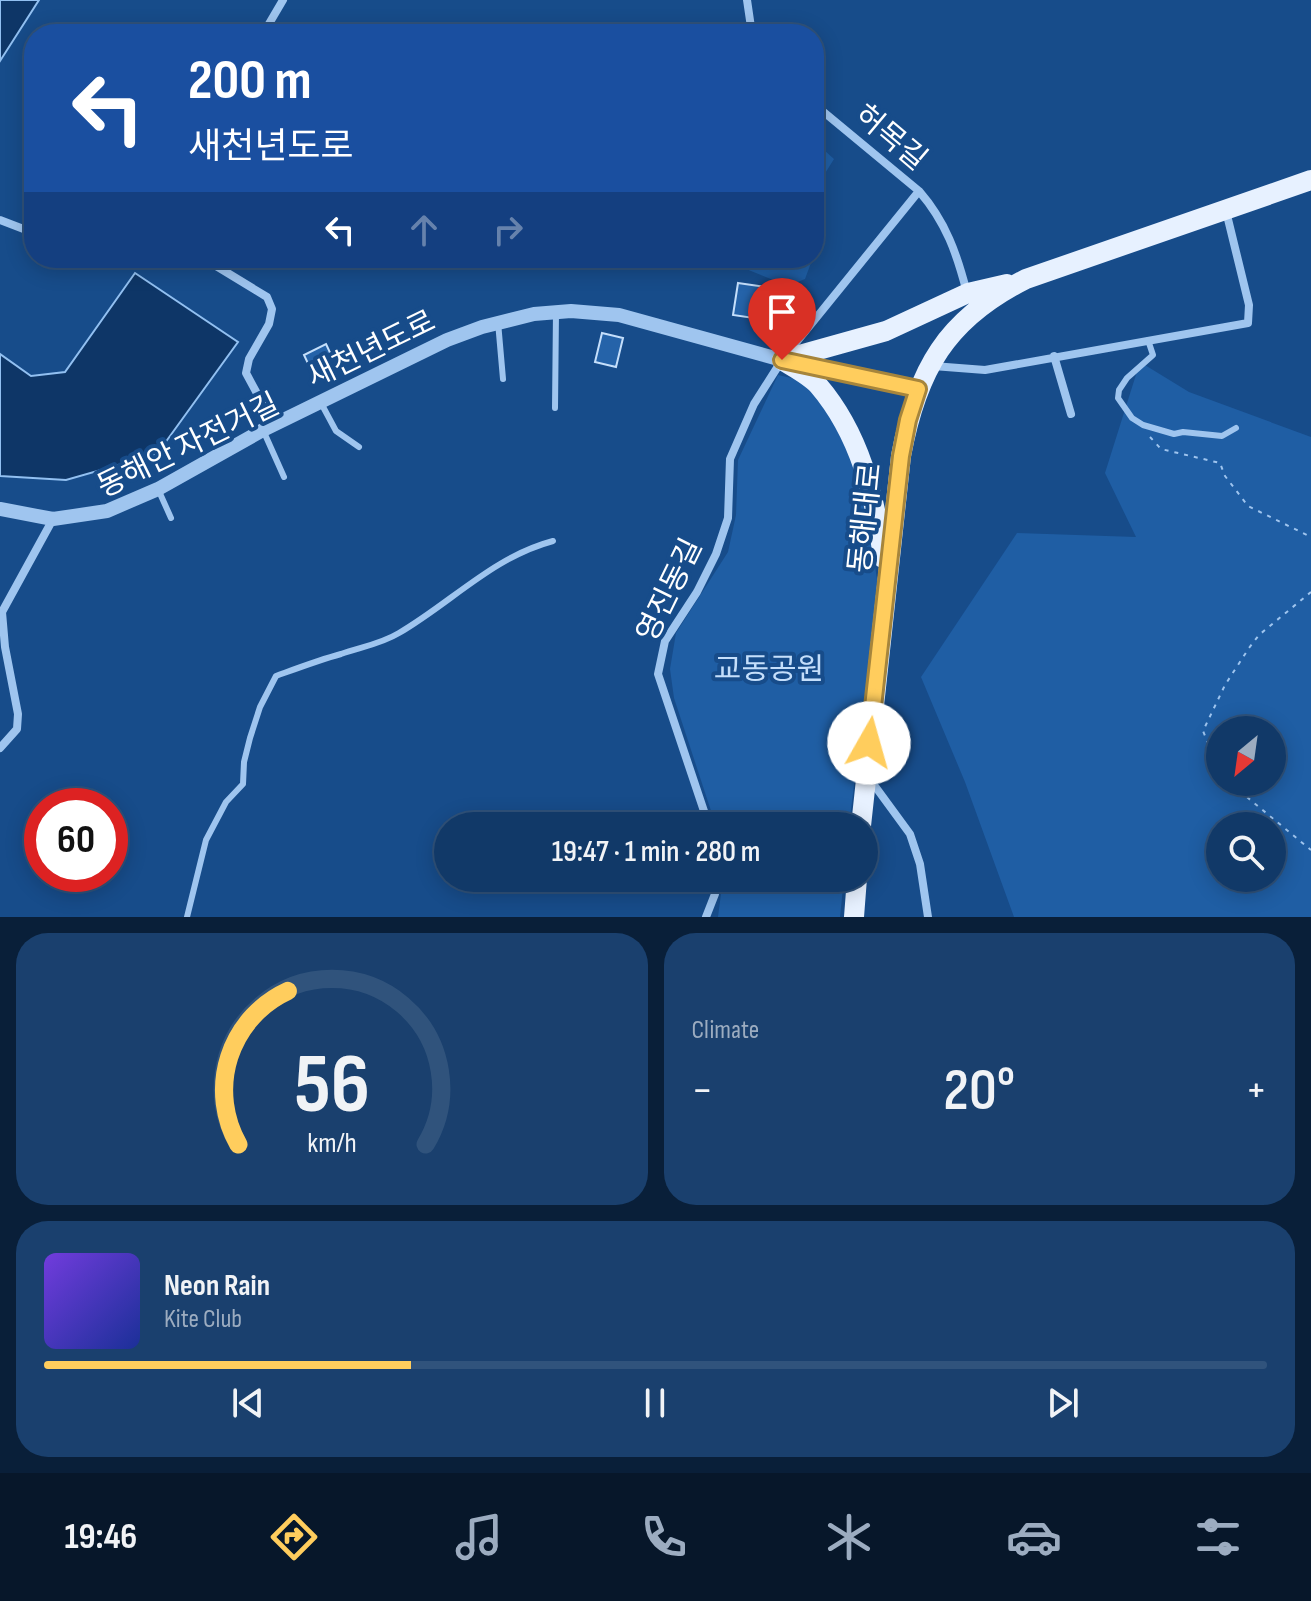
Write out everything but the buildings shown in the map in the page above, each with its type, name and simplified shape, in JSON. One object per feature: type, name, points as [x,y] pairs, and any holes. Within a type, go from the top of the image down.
[{"type":"main road","name":"동해대로","points":[[862,812],[901,456],[908,420],[928,365],[966,319],[993,298],[1026,279],[1311,180]]},
{"type":"main road","points":[[782,360],[886,331],[968,293],[1026,279]]},
{"type":"main road","points":[[782,360],[817,383],[850,432],[869,483],[879,527],[887,593]]},
{"type":"main road","points":[[854,917],[856,892]]},
{"type":"street","points":[[269,24],[283,0]]},
{"type":"street","points":[[747,0],[751,24]]},
{"type":"street","name":"허목길","points":[[782,360],[919,191],[824,112]]},
{"type":"street","points":[[919,191],[935,209],[950,235],[968,293]]},
{"type":"street","points":[[928,365],[985,370],[1248,323],[1249,305],[1226,210]]},
{"type":"street","points":[[0,220],[24,229]]},
{"type":"street","points":[[219,268],[267,297],[272,309],[269,324],[249,359],[246,373],[269,428]]},
{"type":"street","name":"새천년도로","points":[[0,509],[53,519],[107,511],[158,489],[269,428],[436,345],[498,322],[556,312],[587,311],[619,315],[782,360],[918,389]]},
{"type":"street","points":[[1054,356],[1071,414]]},
{"type":"street","name":"영진동길","points":[[704,812],[658,674],[665,641],[697,592],[716,554],[728,518],[730,459],[754,404],[782,360]]},
{"type":"street","points":[[0,748],[17,729],[18,714],[5,647],[2,612],[53,519]]},
{"type":"street","points":[[865,772],[910,834],[920,864],[928,917]]},
{"type":"street","points":[[706,917],[715,892]]},
{"type":"lane","points":[[555,408],[556,312]]},
{"type":"lane","points":[[498,322],[503,379]]},
{"type":"lane","points":[[1148,339],[1153,355],[1127,378],[1119,390],[1118,398],[1132,418],[1143,425],[1174,434],[1222,436],[1236,428]]},
{"type":"lane","points":[[321,403],[336,431],[359,447]]},
{"type":"lane","points":[[269,428],[284,477]]},
{"type":"lane","points":[[158,489],[171,518]]},
{"type":"lane","points":[[187,917],[206,840],[226,802],[243,784],[250,738],[260,707],[276,676],[312,662],[379,644],[400,633],[492,567],[527,549],[553,541]]},
{"type":"path","points":[[1143,425],[1161,449],[1220,463],[1225,476],[1248,506],[1311,537]]},
{"type":"path","points":[[1210,716],[1225,685],[1259,635],[1311,592]]},
{"type":"path","points":[[1246,796],[1311,850]]},
{"type":"green space","points":[[824,150],[834,159],[824,175]]},
{"type":"green space","points":[[744,268],[809,268],[805,279],[788,286]]},
{"type":"green space","points":[[1140,362],[1189,392],[1311,437],[1311,917],[1014,917],[965,782],[921,677],[1017,533],[1136,537],[1105,473]]},
{"type":"green space","name":"교동공원","points":[[778,375],[800,380],[817,395],[837,425],[864,488],[878,587],[851,812],[711,812],[674,698],[670,669],[676,633],[728,552],[736,515],[738,460]]},
{"type":"green space","points":[[721,892],[843,892],[840,917],[718,917]]},
{"type":"shaded area","points":[[0,0],[39,0],[0,61]]},
{"type":"shaded area","points":[[135,273],[238,342],[157,454],[66,480],[0,476],[0,354],[31,376],[65,372]]},
{"type":"route","points":[[782,360],[918,389],[901,456],[869,743]]}]
